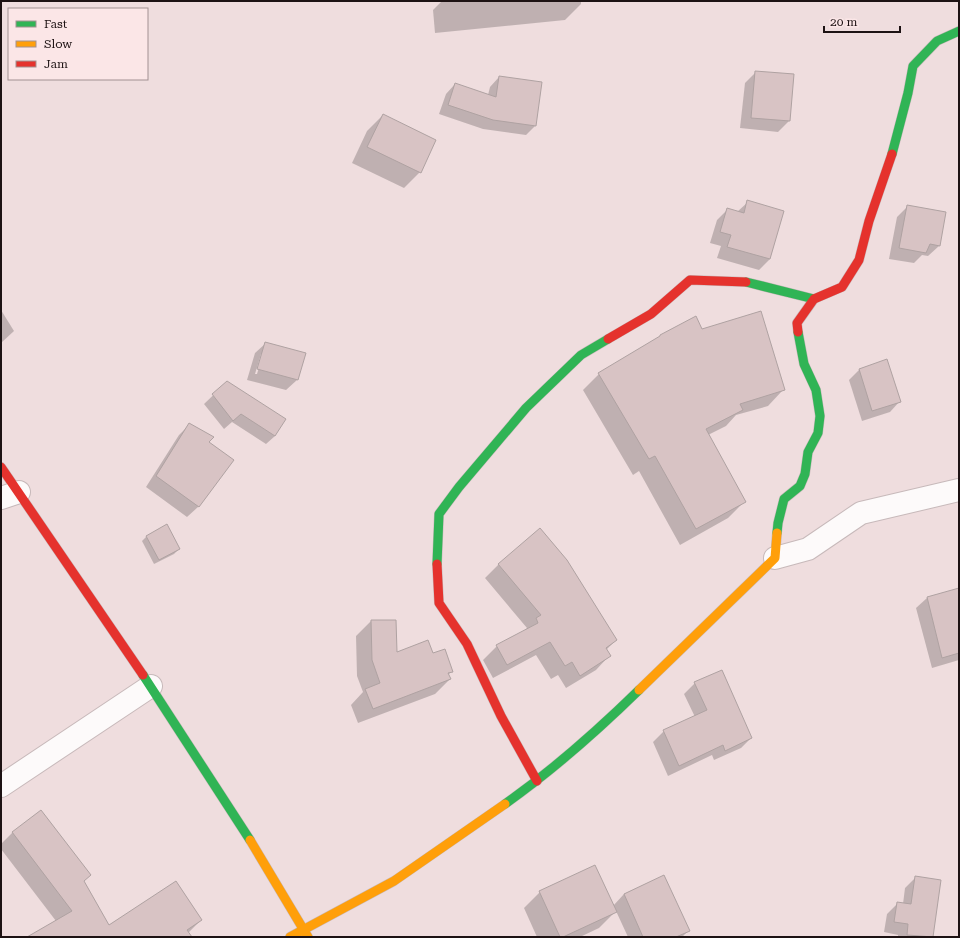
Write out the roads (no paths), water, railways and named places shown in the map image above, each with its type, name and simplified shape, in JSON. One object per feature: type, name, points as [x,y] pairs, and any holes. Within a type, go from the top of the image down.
[{"type":"street","points":[[775,558],[778,523],[784,499],[800,486],[805,474],[808,452],[818,433],[820,416],[816,390],[804,364],[797,323],[814,299],[842,287],[859,260],[873,208],[896,141],[908,93],[912,66],[937,41],[959,31]]},
{"type":"street","points":[[537,781],[501,716],[467,644],[439,603],[436,559],[439,514],[459,487],[526,408],[581,355],[651,314],[690,280],[746,282],[814,299]]},
{"type":"street","points":[[1,466],[10,495],[151,686],[282,892],[306,933]]},
{"type":"street","points":[[290,937],[306,933],[394,881],[537,781],[618,711],[775,558],[808,549],[861,513],[959,490]]},
{"type":"street","points":[[1,786],[151,686]]}]
